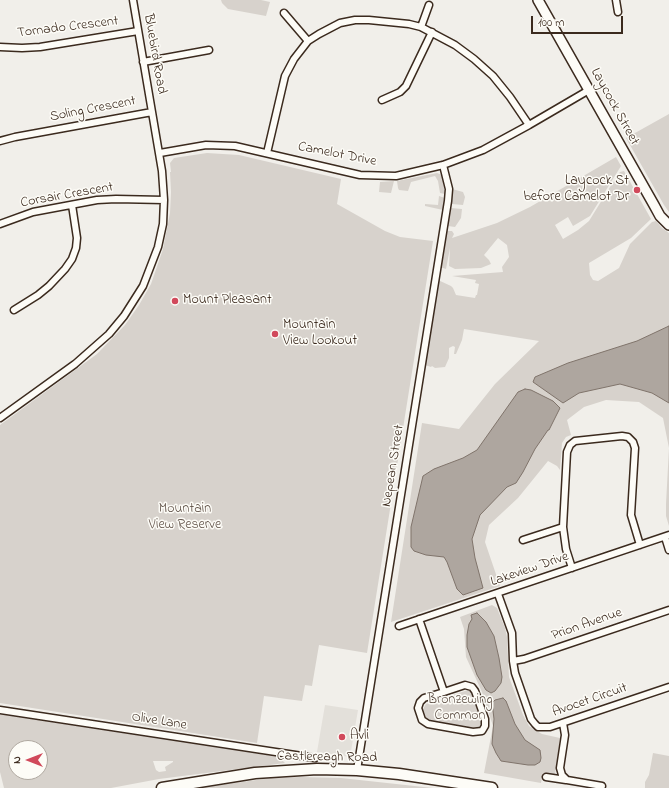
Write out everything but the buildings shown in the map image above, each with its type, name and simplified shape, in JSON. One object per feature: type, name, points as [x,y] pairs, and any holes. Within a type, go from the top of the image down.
[{"type":"main road","name":"Castlereagh Road","points":[[162,788],[266,772],[304,770],[357,770],[413,776],[492,788]]},
{"type":"street","name":"Bluebird Road","points":[[133,0],[152,112]]},
{"type":"street","name":"Laycock Street","points":[[538,0],[657,210],[669,225]]},
{"type":"street","points":[[616,0],[618,12]]},
{"type":"street","points":[[421,27],[429,5]]},
{"type":"street","points":[[284,13],[308,41]]},
{"type":"street","points":[[267,153],[285,76],[294,59],[308,41],[324,30],[334,25],[355,20],[365,19],[399,22],[421,27],[458,47],[486,70],[510,97],[529,125]]},
{"type":"street","name":"Tornado Crescent","points":[[0,47],[40,47],[138,31]]},
{"type":"street","points":[[382,100],[400,92],[406,86],[432,32]]},
{"type":"street","points":[[143,62],[209,50]]},
{"type":"street","name":"Camelot Drive","points":[[160,153],[206,145],[235,146],[360,174],[396,176],[443,165],[484,150],[589,90]]},
{"type":"street","name":"Soling Crescent","points":[[0,141],[152,112],[160,153],[164,200],[163,224],[158,247],[143,286],[124,316],[109,334],[75,364],[0,418]]},
{"type":"street","name":"Nepean Street","points":[[357,770],[448,201],[449,189],[443,165]]},
{"type":"street","name":"Corsair Crescent","points":[[0,224],[29,213],[116,198],[164,200]]},
{"type":"street","points":[[14,310],[38,295],[49,286],[72,259],[76,248],[77,238],[72,205]]},
{"type":"street","points":[[572,568],[566,549],[563,527],[567,452],[570,445],[575,441],[622,436],[628,437],[633,442],[635,448],[631,511],[633,524],[640,545]]},
{"type":"street","points":[[523,540],[563,527]]},
{"type":"street","points":[[667,536],[669,550]]},
{"type":"street","name":"Lakeview Drive","points":[[400,626],[667,536]]},
{"type":"street","name":"Avocet Circuit","points":[[498,594],[512,633],[513,661],[516,673],[531,719],[538,727],[544,728],[563,723],[669,687]]},
{"type":"street","name":"Prion Avenue","points":[[513,661],[524,659],[669,610]]},
{"type":"street","points":[[419,619],[444,692]]},
{"type":"street","points":[[465,685],[474,689],[485,719],[485,726],[482,731],[473,732],[424,722],[418,708],[420,702],[424,698],[444,692],[465,685]]},
{"type":"street","name":"Olive Lane","points":[[0,710],[315,758]]},
{"type":"street","points":[[563,723],[565,735],[560,768],[562,775],[568,780]]},
{"type":"street","points":[[546,777],[602,786]]},
{"type":"shaded area","points":[[669,326],[669,403],[652,393],[620,384],[579,393],[563,403],[533,382],[535,377],[568,363],[637,341]]},
{"type":"shaded area","points":[[525,389],[531,390],[553,401],[560,408],[549,430],[535,449],[516,483],[507,487],[480,515],[472,539],[475,558],[483,588],[463,595],[457,589],[444,557],[426,555],[414,551],[411,547],[411,527],[423,476],[434,469],[463,458],[477,450],[518,392]]},
{"type":"shaded area","points":[[477,613],[486,622],[494,636],[499,658],[502,677],[501,683],[495,691],[491,693],[486,690],[477,675],[467,647],[467,635],[469,624],[472,619],[471,615]]},
{"type":"shaded area","points":[[503,698],[506,701],[515,724],[525,740],[540,750],[540,762],[535,765],[501,761],[496,753],[492,744],[494,719],[492,703],[495,700]]},
{"type":"shaded area","points":[[325,705],[358,710],[350,757],[317,752]]},
{"type":"green space","points":[[221,0],[261,0],[270,2],[266,16],[228,9]]},
{"type":"green space","points":[[669,114],[669,212],[626,138]]},
{"type":"green space","name":"Mountain View Reserve","points":[[207,153],[239,155],[341,179],[337,204],[385,231],[400,237],[433,241],[367,653],[319,645],[312,686],[305,685],[302,701],[264,696],[257,743],[0,703],[0,425],[97,354],[125,325],[151,284],[163,249],[170,213],[170,163],[174,158]]},
{"type":"green space","points":[[616,157],[621,166],[590,216],[573,226],[568,217],[555,225],[563,239],[578,230],[589,221],[620,172],[624,171],[651,219],[631,238],[589,263],[590,275],[593,280],[598,281],[619,268],[630,244],[652,222],[656,221],[669,233],[669,448],[663,418],[639,402],[606,400],[584,407],[567,420],[571,435],[566,437],[562,443],[560,470],[557,466],[548,461],[518,498],[489,525],[485,542],[500,586],[391,622],[422,423],[459,429],[495,384],[539,341],[464,329],[462,340],[456,354],[454,354],[455,347],[453,346],[449,348],[449,358],[445,367],[435,368],[425,365],[438,280],[451,286],[456,295],[475,298],[479,284],[475,283],[476,280],[452,276],[503,272],[502,267],[509,257],[507,245],[498,238],[484,255],[491,264],[481,268],[455,269],[449,266],[450,248],[446,269],[440,267],[447,231],[452,231],[454,234],[452,238],[497,223],[530,207]]},
{"type":"green space","points":[[437,173],[442,175],[445,194],[440,193],[438,181],[435,176],[411,182],[408,191],[399,190],[398,188],[397,181]]},
{"type":"green space","points":[[394,181],[391,193],[379,192],[380,182]]},
{"type":"green space","points":[[452,189],[463,192],[465,197],[463,205],[452,204]]},
{"type":"green space","points":[[439,196],[445,198],[443,210],[425,206],[425,204],[438,205]]},
{"type":"green space","points":[[451,208],[462,209],[461,218],[455,227],[448,226]]},
{"type":"green space","points":[[669,448],[669,526],[666,516],[666,504]]},
{"type":"green space","points":[[492,605],[497,608],[505,628],[507,637],[509,677],[523,715],[529,726],[535,730],[542,734],[560,738],[555,775],[543,773],[541,783],[484,773],[493,726],[482,692],[466,657],[464,629],[460,617]]},
{"type":"green space","name":"Bronzewing Common","points":[[468,690],[471,692],[481,721],[479,727],[474,728],[454,725],[430,720],[426,717],[423,709],[426,704]]},
{"type":"green space","points":[[0,714],[267,755],[280,758],[285,763],[159,779],[111,788],[4,788],[0,772]],"holes":[[[153,761],[173,761],[165,767],[166,771],[159,772],[156,770]]]},
{"type":"green space","points":[[653,753],[669,756],[669,788],[645,788],[645,782],[649,775]]},
{"type":"green space","points":[[271,778],[341,778],[433,788],[198,788]]},
{"type":"place","name":"Laycock St before Camelot Dr","points":[[637,190]]},
{"type":"place","name":"Mount Pleasant","points":[[175,301]]},
{"type":"place","name":"Mountain View Lookout","points":[[275,334]]},
{"type":"place","name":"Avli","points":[[342,737]]}]
